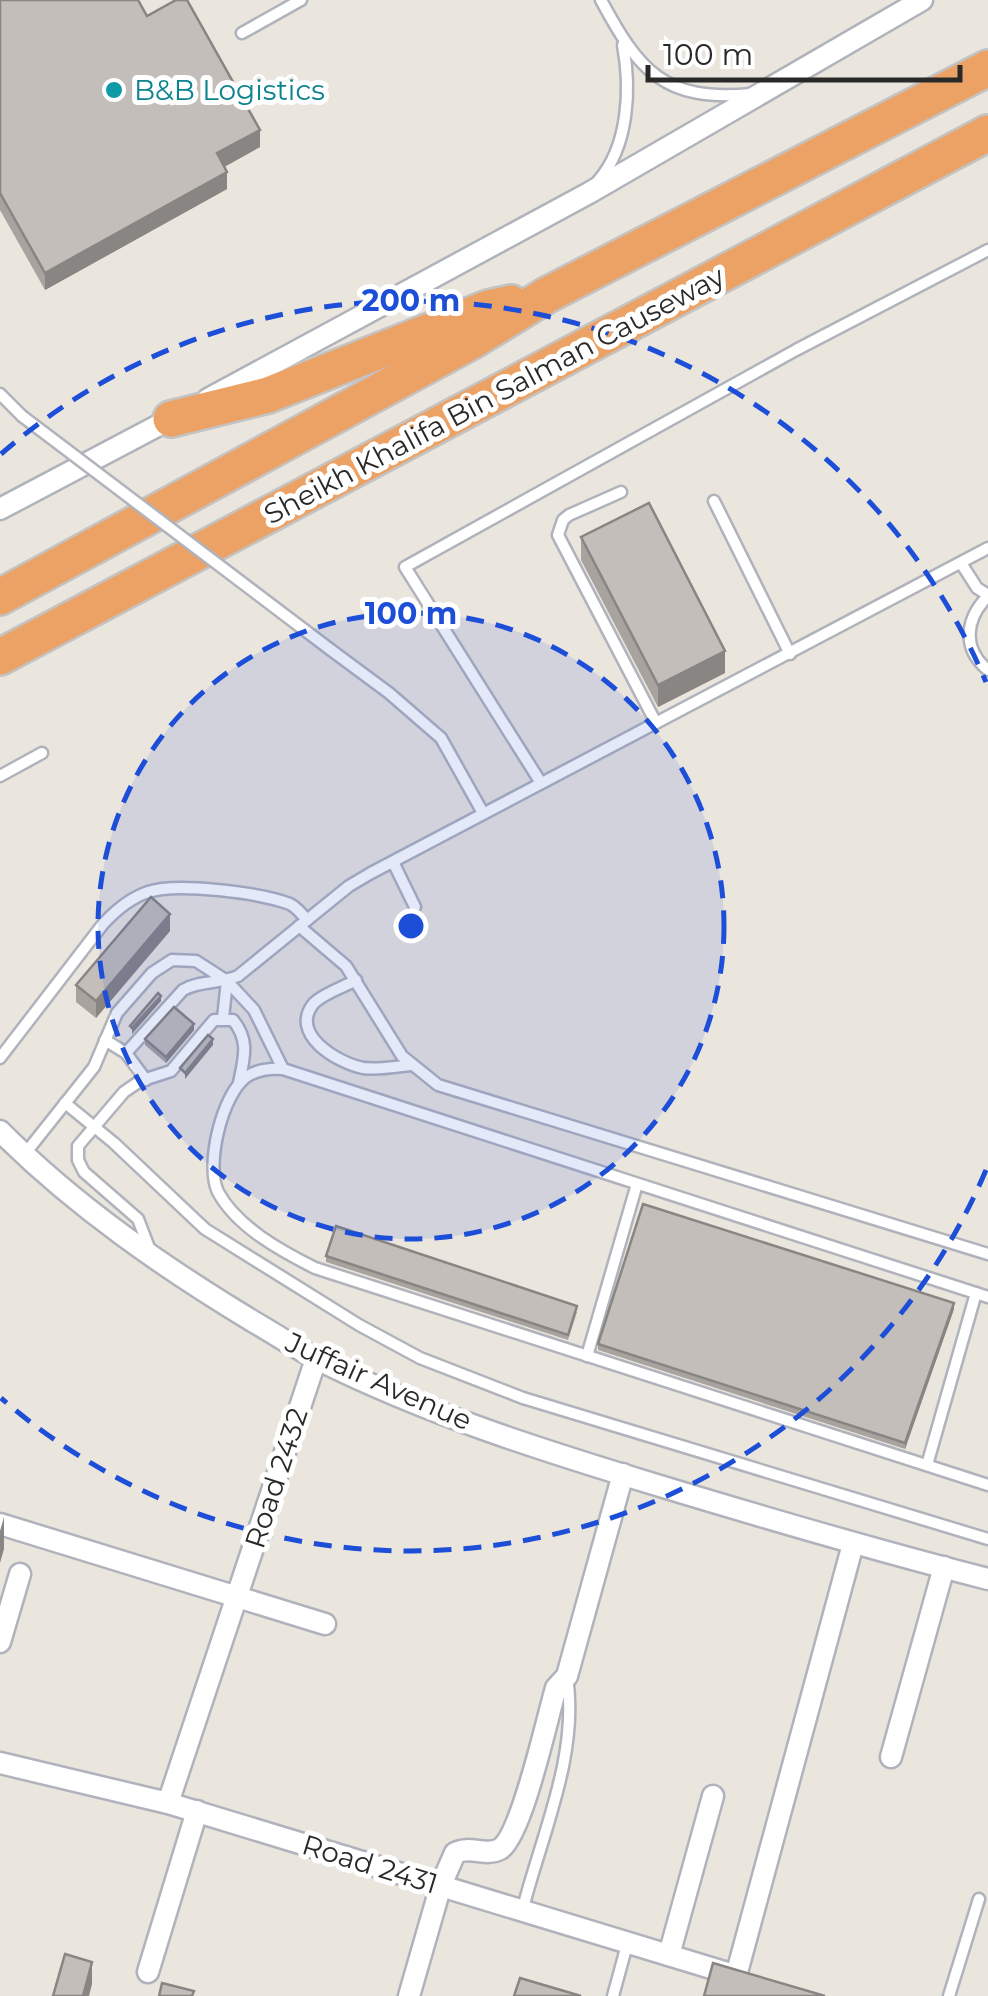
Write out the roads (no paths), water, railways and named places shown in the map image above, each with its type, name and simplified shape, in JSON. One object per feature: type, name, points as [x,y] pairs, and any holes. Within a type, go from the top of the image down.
[{"type":"highway","name":"Sheikh Khalifa Bin Salman Causeway","points":[[0,596],[472,342],[546,295],[988,68]]},
{"type":"highway","name":"Sheikh Khalifa Bin Salman Causeway","points":[[0,656],[988,132]]},
{"type":"highway","points":[[171,419],[268,394],[488,308],[546,295]]},
{"type":"street","points":[[0,510],[588,193],[922,0]]},
{"type":"street","name":"Juffair Avenue","points":[[0,1131],[67,1194],[206,1293],[316,1359],[440,1412],[623,1474],[853,1544],[988,1579]]},
{"type":"street","name":"Road 2432","points":[[168,1802],[316,1359]]},
{"type":"street","points":[[409,1996],[440,1886],[455,1853],[492,1852],[505,1844],[518,1819],[556,1688],[567,1676],[623,1474]]},
{"type":"street","points":[[0,1524],[325,1624]]},
{"type":"street","name":"Road 2431","points":[[0,1763],[168,1802],[744,1978],[853,1544]]},
{"type":"street","points":[[891,1757],[944,1568]]},
{"type":"street","points":[[0,1642],[20,1574]]},
{"type":"street","points":[[669,1954],[713,1796]]},
{"type":"street","points":[[148,1972],[197,1811]]},
{"type":"lane","points":[[242,32],[301,0]]},
{"type":"lane","points":[[601,0],[640,64],[664,82],[720,97],[763,92]]},
{"type":"lane","points":[[588,193],[606,173],[625,117],[628,68],[622,39]]},
{"type":"lane","points":[[541,783],[405,566],[779,359],[988,250]]},
{"type":"lane","points":[[0,394],[22,416],[404,705],[441,738],[483,813]]},
{"type":"lane","points":[[621,492],[562,520],[558,534],[656,723]]},
{"type":"lane","points":[[714,501],[790,654]]},
{"type":"lane","points":[[126,1054],[183,990],[238,976],[349,886],[988,548]]},
{"type":"lane","points":[[961,563],[967,577],[988,596],[976,608],[969,640],[974,655],[988,670]]},
{"type":"lane","points":[[0,776],[42,754]]},
{"type":"lane","points":[[393,862],[415,907]]},
{"type":"lane","points":[[0,1058],[103,924],[116,910],[148,892],[166,887],[203,888],[293,905],[303,923],[356,980],[410,1066],[438,1085],[988,1254]]},
{"type":"lane","points":[[24,1154],[94,1066],[117,1013],[161,965],[184,958],[228,980],[254,1010],[283,1069]]},
{"type":"lane","points":[[228,980],[223,1018],[233,1020],[244,1038],[246,1055],[239,1084],[217,1136],[214,1177],[225,1202],[257,1233],[294,1258],[336,1276],[988,1485]]},
{"type":"lane","points":[[356,980],[314,1004],[308,1015],[308,1028],[314,1040],[325,1051],[352,1065],[382,1069],[410,1066]]},
{"type":"lane","name":"Juffair Avenue","points":[[151,1254],[138,1220],[84,1172],[78,1160],[78,1146],[124,1092],[171,1070],[207,1026],[223,1018]]},
{"type":"lane","points":[[105,1040],[126,1054],[146,1080]]},
{"type":"lane","points":[[239,1084],[259,1070],[283,1069],[988,1297]]},
{"type":"lane","points":[[65,1102],[205,1229],[420,1358],[523,1398],[988,1538]]},
{"type":"lane","points":[[587,1356],[637,1184]]},
{"type":"lane","points":[[927,1466],[976,1293]]},
{"type":"lane","points":[[523,1908],[565,1757],[572,1706],[567,1676]]},
{"type":"lane","points":[[949,1996],[979,1898]]},
{"type":"lane","points":[[613,1996],[628,1941]]},
{"type":"place","name":"B&B Logistics","points":[[114,90]]}]
